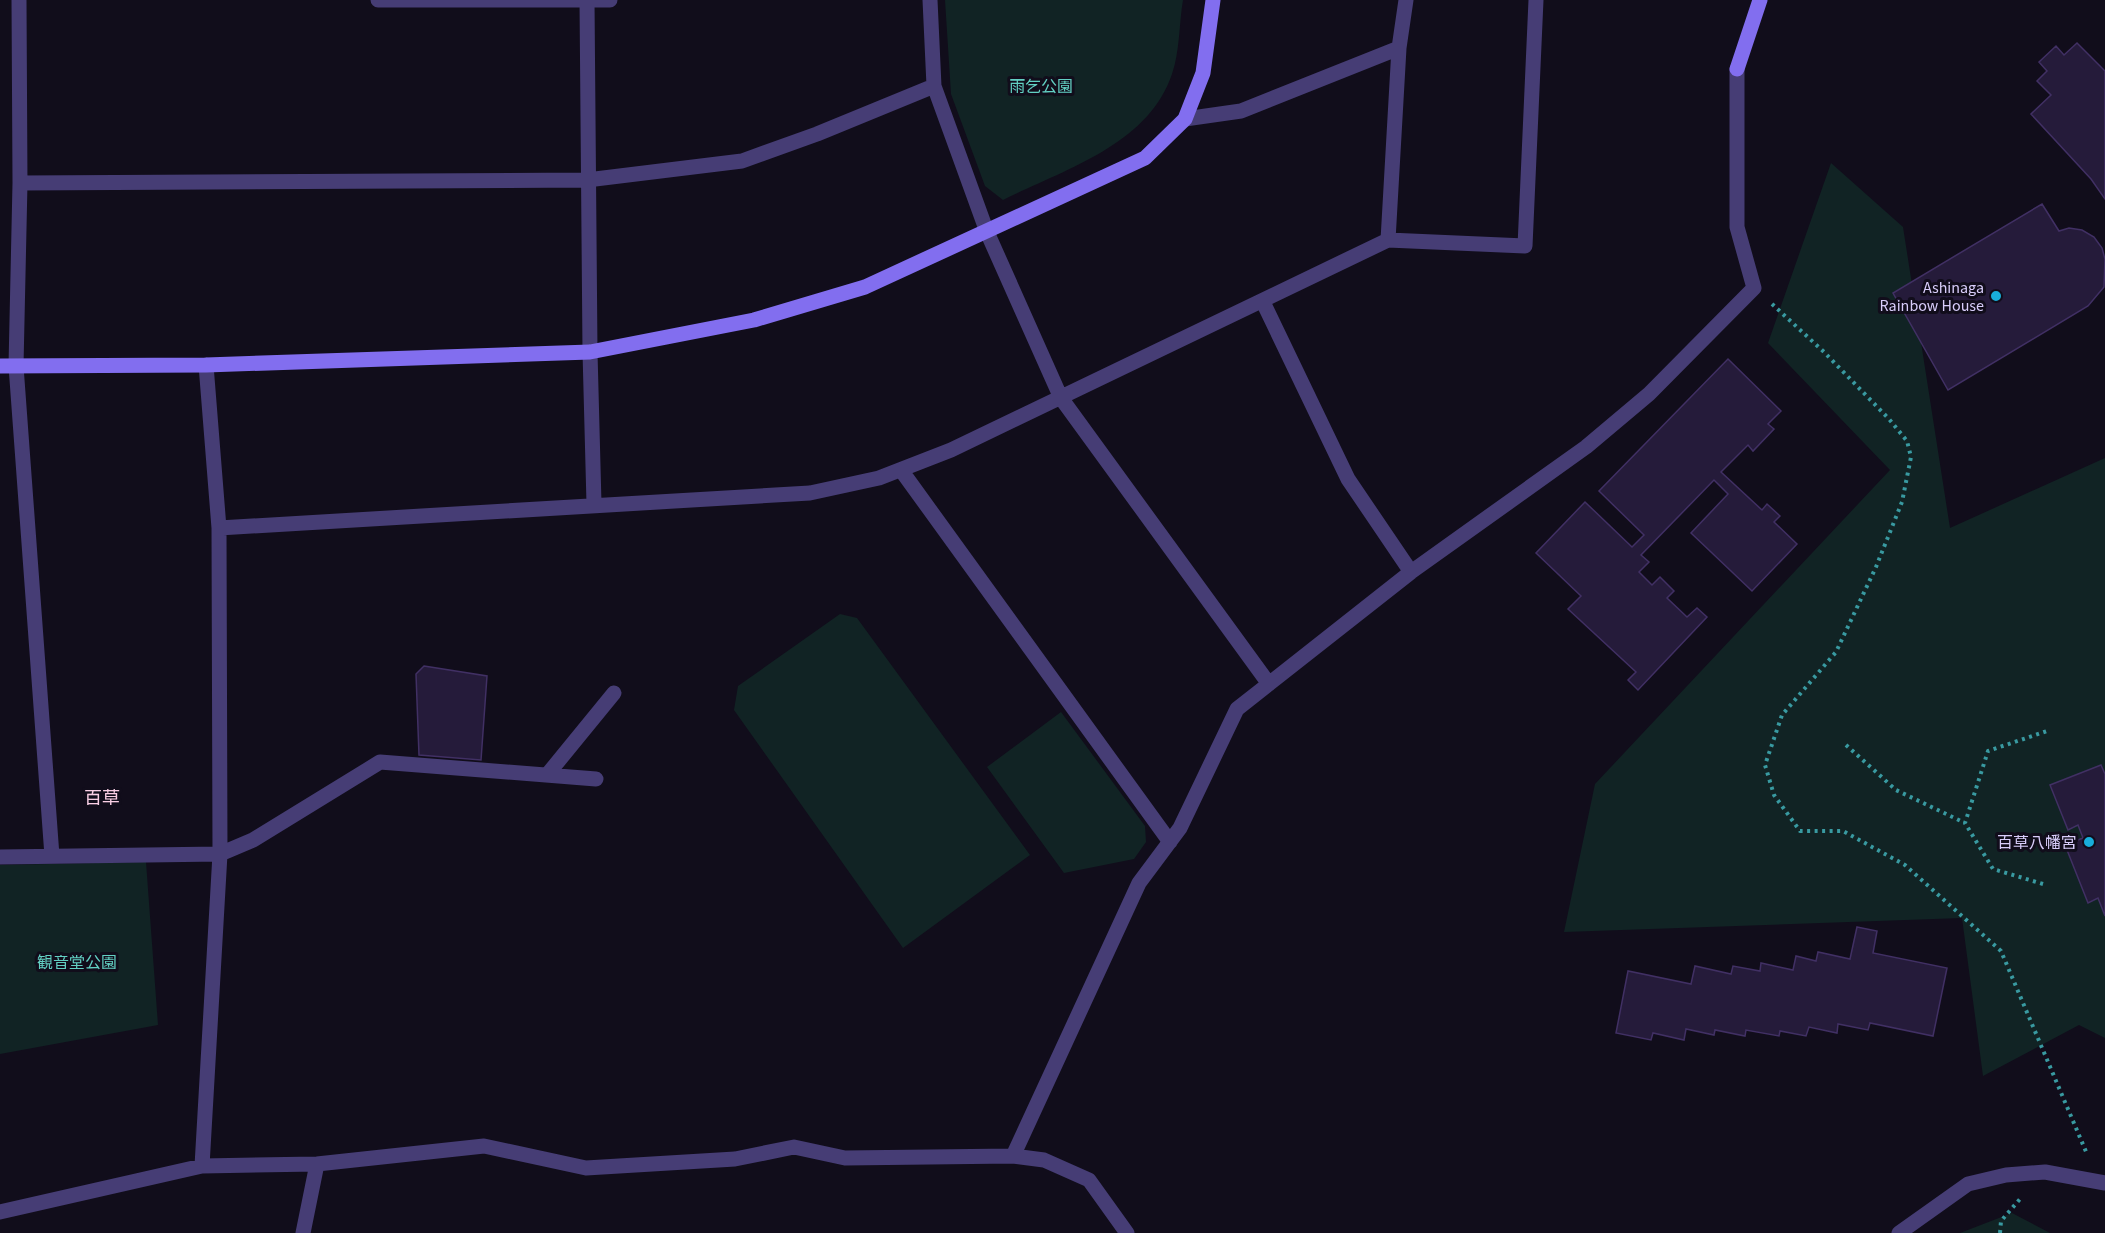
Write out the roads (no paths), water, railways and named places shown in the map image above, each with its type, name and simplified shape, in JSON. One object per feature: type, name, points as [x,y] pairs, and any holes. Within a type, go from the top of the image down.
[{"type":"street","points":[[19,0],[20,183],[8,366],[52,856]]},
{"type":"street","points":[[378,0],[610,0]]},
{"type":"street","points":[[587,0],[587,180],[594,504]]},
{"type":"street","points":[[930,0],[934,86],[987,232],[1061,398],[1269,684]]},
{"type":"street","points":[[8,366],[206,365],[590,352],[754,320],[810,304],[865,287],[1145,158],[1185,119],[1203,73],[1212,0]]},
{"type":"street","points":[[1388,240],[1400,48],[1406,0]]},
{"type":"street","points":[[219,528],[810,493],[879,478],[951,450],[1388,240],[1525,246],[1536,0]]},
{"type":"street","points":[[1013,1156],[1139,883],[1179,828],[1237,709],[1411,572],[1586,447],[1649,394],[1755,288],[1737,227],[1737,69],[1760,0]]},
{"type":"street","points":[[1185,119],[1241,111],[1400,48]]},
{"type":"street","points":[[20,183],[587,180],[742,161],[817,134],[934,86]]},
{"type":"street","points":[[1263,302],[1348,479],[1411,572]]},
{"type":"street","points":[[201,1166],[220,854],[219,528],[206,365]]},
{"type":"street","points":[[900,470],[1170,842]]},
{"type":"street","points":[[547,776],[614,693]]},
{"type":"street","points":[[0,856],[220,854],[253,840],[380,762],[596,779]]},
{"type":"street","points":[[0,1212],[201,1166],[317,1164],[484,1146],[586,1168],[735,1159],[794,1147],[845,1158],[1013,1156],[1044,1160],[1089,1180],[1127,1233]]},
{"type":"street","points":[[303,1233],[317,1164]]},
{"type":"street","points":[[1899,1233],[1968,1184],[2006,1175],[2044,1172],[2102,1183]]},
{"type":"place","name":"Ashinaga Rainbow House","points":[[1996,296]]},
{"type":"place","name":"百草八幡宮","points":[[2089,842]]},
{"type":"district","name":"百草","points":[[102,798]]},
{"type":"park label","name":"雨乞公園","points":[[1041,86]]},
{"type":"park label","name":"観音堂公園","points":[[77,962]]}]
